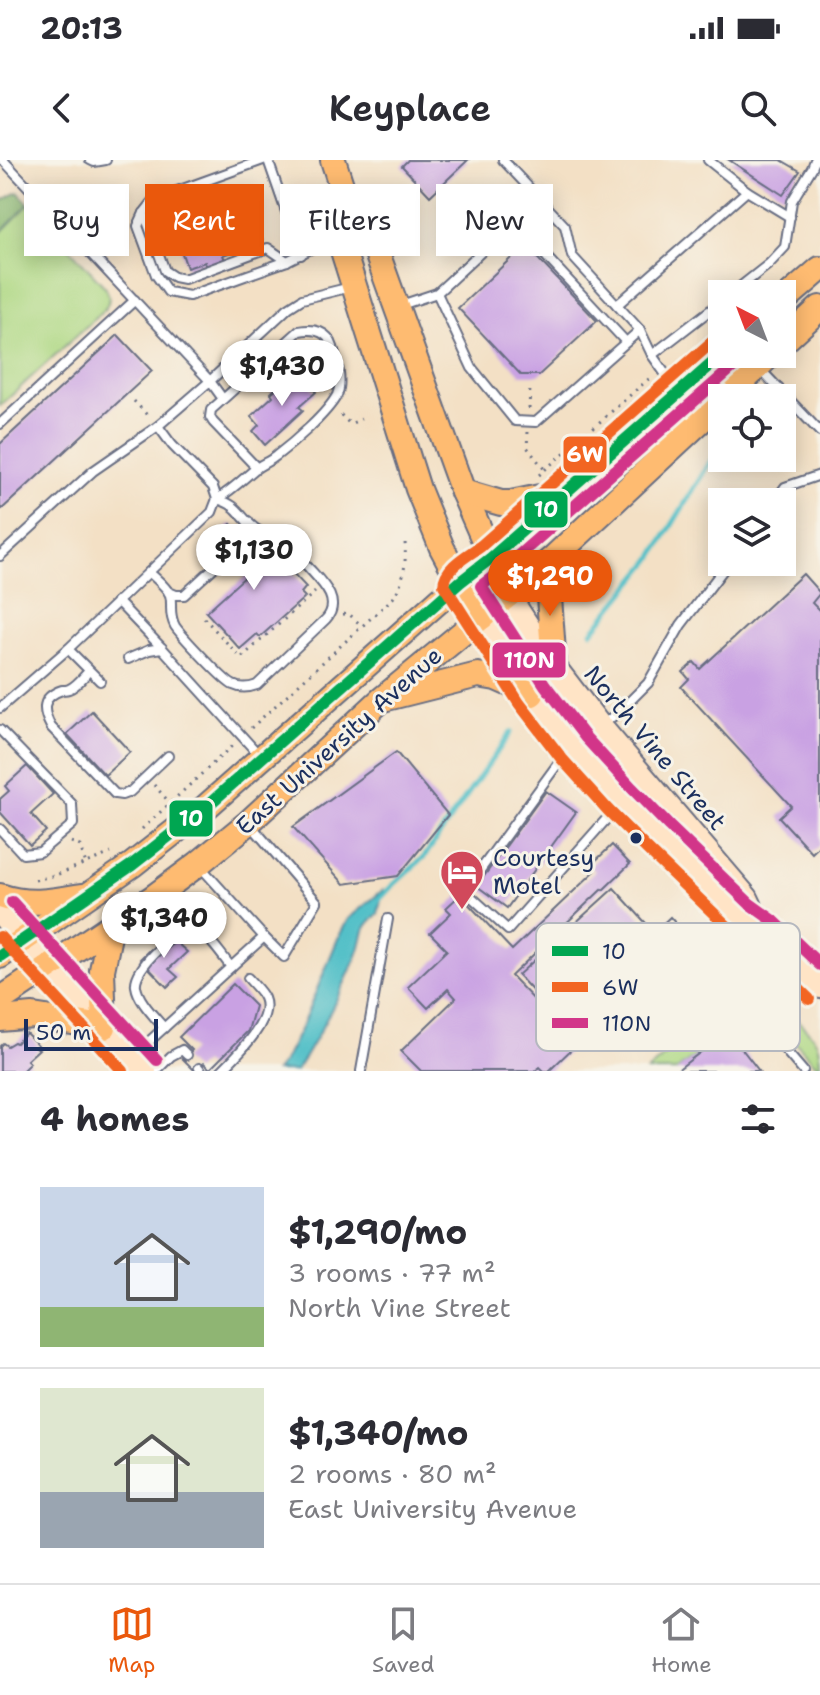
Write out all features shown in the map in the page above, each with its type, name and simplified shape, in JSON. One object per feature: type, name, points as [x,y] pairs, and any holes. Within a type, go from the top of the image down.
[{"type":"main road","points":[[333,160],[341,184]]},
{"type":"main road","points":[[344,256],[418,489],[442,548],[482,617]]},
{"type":"main road","points":[[378,256],[463,492],[508,595]]},
{"type":"main road","points":[[796,290],[820,269]]},
{"type":"main road","points":[[796,330],[820,308]]},
{"type":"main road","name":"East University Avenue","points":[[0,956],[132,865],[206,807],[708,367]]},
{"type":"main road","name":"East University Avenue","points":[[739,384],[756,368]]},
{"type":"main road","name":"East University Avenue","points":[[0,1000],[198,864],[248,823],[381,700],[551,560],[708,413]]},
{"type":"main road","points":[[463,492],[511,503],[566,491]]},
{"type":"main road","points":[[551,560],[549,597],[554,666]]},
{"type":"main road","name":"North Vine Street","points":[[508,595],[554,666],[600,726],[747,898],[758,923]]},
{"type":"main road","name":"North Vine Street","points":[[482,617],[532,694],[574,748],[623,803],[749,923]]},
{"type":"main road","points":[[381,700],[478,675],[496,678],[532,694]]},
{"type":"main road","points":[[0,896],[31,902],[88,895]]},
{"type":"main road","points":[[0,913],[138,1064]]},
{"type":"main road","points":[[104,1027],[102,970],[111,926]]},
{"type":"main road","name":"North Vine Street","points":[[800,968],[820,987]]},
{"type":"main road","points":[[0,1019],[33,1016],[104,1027]]},
{"type":"lane","points":[[3,160],[210,381],[223,399]]},
{"type":"lane","points":[[90,160],[106,160]]},
{"type":"lane","points":[[280,198],[266,160],[155,199],[138,226],[156,275],[168,292],[189,296],[299,256]]},
{"type":"lane","points":[[503,160],[525,184]]},
{"type":"lane","points":[[708,160],[747,191],[790,217]]},
{"type":"lane","points":[[749,280],[785,247],[792,201],[815,160]]},
{"type":"lane","points":[[617,305],[747,191]]},
{"type":"lane","points":[[144,213],[165,271],[174,277],[184,279],[268,248],[287,261]]},
{"type":"lane","points":[[553,214],[565,226],[572,256],[640,330],[652,355],[679,393]]},
{"type":"lane","points":[[396,307],[437,293],[477,256]]},
{"type":"lane","points":[[546,256],[626,342]]},
{"type":"lane","points":[[0,556],[93,471],[158,426],[297,302],[353,286]]},
{"type":"lane","points":[[437,293],[472,368],[515,421],[536,422],[640,330]]},
{"type":"lane","points":[[0,424],[135,300]]},
{"type":"lane","points":[[652,355],[708,312]]},
{"type":"lane","points":[[0,708],[68,649],[212,512],[217,499],[276,457],[324,413],[338,393],[340,379],[329,337],[317,331],[299,331],[211,410],[210,417],[257,468]]},
{"type":"lane","points":[[770,368],[820,432]]},
{"type":"lane","points":[[158,426],[213,487],[217,499]]},
{"type":"lane","points":[[784,488],[820,475]]},
{"type":"lane","points":[[149,572],[169,592],[175,626],[220,676],[232,685],[246,689],[257,685],[331,614],[329,590],[289,547],[256,529],[231,503],[217,499]]},
{"type":"lane","points":[[169,592],[184,595],[247,537],[248,521]]},
{"type":"lane","points":[[600,726],[648,683],[681,625],[718,576]]},
{"type":"lane","points":[[117,601],[262,758]]},
{"type":"lane","points":[[128,659],[162,648]]},
{"type":"lane","points":[[68,649],[100,681]]},
{"type":"lane","points":[[89,671],[69,689],[46,701],[45,716],[51,727],[115,794],[130,792],[168,756]]},
{"type":"lane","points":[[0,730],[72,804],[73,824],[40,852],[23,854],[0,829]]},
{"type":"lane","points":[[574,748],[559,762],[465,891],[508,930],[623,803]]},
{"type":"lane","points":[[198,864],[284,957],[317,902],[248,823]]},
{"type":"lane","points":[[361,1071],[388,919]]},
{"type":"lane","points":[[164,1028],[143,1002],[135,985],[143,965],[153,955],[183,932],[197,931],[231,967]]},
{"type":"lane","points":[[138,1064],[164,1028],[264,937]]},
{"type":"lane","points":[[221,1071],[248,1044],[261,1023],[266,1003],[248,978]]},
{"type":"lane","points":[[156,1071],[177,1051],[182,1050],[187,1055]]},
{"type":"lane","points":[[786,1051],[803,1071]]},
{"type":"path","points":[[531,481],[648,380]]},
{"type":"path","points":[[134,401],[158,426]]},
{"type":"path","points":[[341,415],[350,424],[361,419]]},
{"type":"path","points":[[254,726],[394,597],[403,581],[405,541]]},
{"type":"path","points":[[204,618],[241,658],[323,584]]},
{"type":"path","points":[[331,614],[350,615],[362,626]]},
{"type":"path","points":[[139,832],[228,749]]},
{"type":"path","points":[[150,781],[170,803]]},
{"type":"path","points":[[61,836],[80,846],[86,864]]},
{"type":"path","points":[[24,883],[86,864],[119,847]]},
{"type":"green space","points":[[18,192],[24,199],[24,209],[0,233],[0,202]]},
{"type":"green space","points":[[24,209],[24,256],[77,256],[105,287],[108,302],[104,310],[0,406],[0,233]]},
{"type":"green space","points":[[800,1023],[815,1039],[820,1069],[800,1047]]},
{"type":"green space","points":[[671,1051],[702,1051],[676,1071],[647,1071]]},
{"type":"water","points":[[383,890],[378,914],[364,930],[356,958],[313,1044],[296,1071],[276,1071],[301,1028],[348,919]]},
{"type":"building","points":[[408,160],[468,160],[443,184],[436,184],[436,190],[430,196],[402,166]]},
{"type":"building","points":[[729,160],[781,160],[800,171],[783,195]]},
{"type":"building","points":[[183,256],[223,256],[225,260],[206,266],[205,262],[187,268]]},
{"type":"building","points":[[513,256],[535,256],[597,321],[539,375],[521,375],[458,308]]},
{"type":"building","points":[[118,335],[152,371],[2,509],[0,444]]},
{"type":"building","points":[[292,374],[300,382],[304,379],[316,392],[299,407],[303,410],[265,445],[253,431],[259,425],[251,416]]},
{"type":"building","points":[[231,524],[263,559],[267,556],[272,562],[278,557],[306,587],[301,593],[305,597],[260,637],[257,634],[240,649],[206,612],[247,575],[214,539]]},
{"type":"building","points":[[803,574],[820,593],[812,603],[820,611],[820,845],[812,853],[779,817],[791,806],[681,687],[689,679],[683,672],[694,662],[700,669]]},
{"type":"building","points":[[92,711],[130,752],[105,775],[67,734]]},
{"type":"building","points":[[396,752],[448,815],[398,876],[344,884],[293,827]]},
{"type":"building","points":[[27,766],[53,794],[31,814],[46,831],[30,845],[0,812],[0,799],[9,791],[5,786]]},
{"type":"building","name":"Courtesy Motel","points":[[546,791],[576,812],[507,908],[477,886]]},
{"type":"building","points":[[612,845],[630,864],[566,923],[540,923],[595,871],[590,866]]},
{"type":"building","points":[[614,888],[646,923],[575,923]]},
{"type":"building","points":[[460,895],[512,950],[536,927],[536,952],[511,976],[536,1002],[536,1051],[570,1051],[549,1071],[540,1067],[535,1071],[421,1071],[401,1051],[456,998],[448,989],[428,1008],[408,987],[447,950],[430,933],[451,913],[446,908]]},
{"type":"building","points":[[169,936],[187,952],[169,969],[178,977],[167,987],[140,959]]},
{"type":"building","points":[[536,959],[536,995],[518,975]]},
{"type":"building","points":[[233,984],[255,1006],[248,1031],[210,1069],[204,1063],[195,1071],[183,1059],[192,1050],[179,1037]]},
{"type":"building","points":[[26,1033],[39,1049],[27,1060],[30,1063],[22,1071],[0,1071],[0,1046],[16,1043]]},
{"type":"building","points":[[702,1051],[744,1051],[759,1071],[676,1071]]},
{"type":"waterway","points":[[592,632],[651,560],[708,465]]},
{"type":"waterway","points":[[378,901],[424,857],[511,732]]},
{"type":"transit line","name":"6W","points":[[708,346],[481,546],[458,562],[448,573],[444,585],[519,703],[562,759],[608,810],[724,923]]},
{"type":"transit line","name":"10","points":[[0,956],[132,865],[206,807],[708,367]]},
{"type":"transit line","name":"110N","points":[[732,368],[481,586],[545,685],[586,738],[669,826],[750,904],[776,923]]},
{"type":"transit line","name":"110N","points":[[12,902],[157,1060]]},
{"type":"transit line","name":"6W","points":[[0,937],[123,1071]]},
{"type":"transit line","name":"110N","points":[[800,946],[820,965]]},
{"type":"transit line","name":"6W","points":[[800,990],[809,999]]},
{"type":"place","name":"Courtesy Motel","points":[[462,911]]}]
